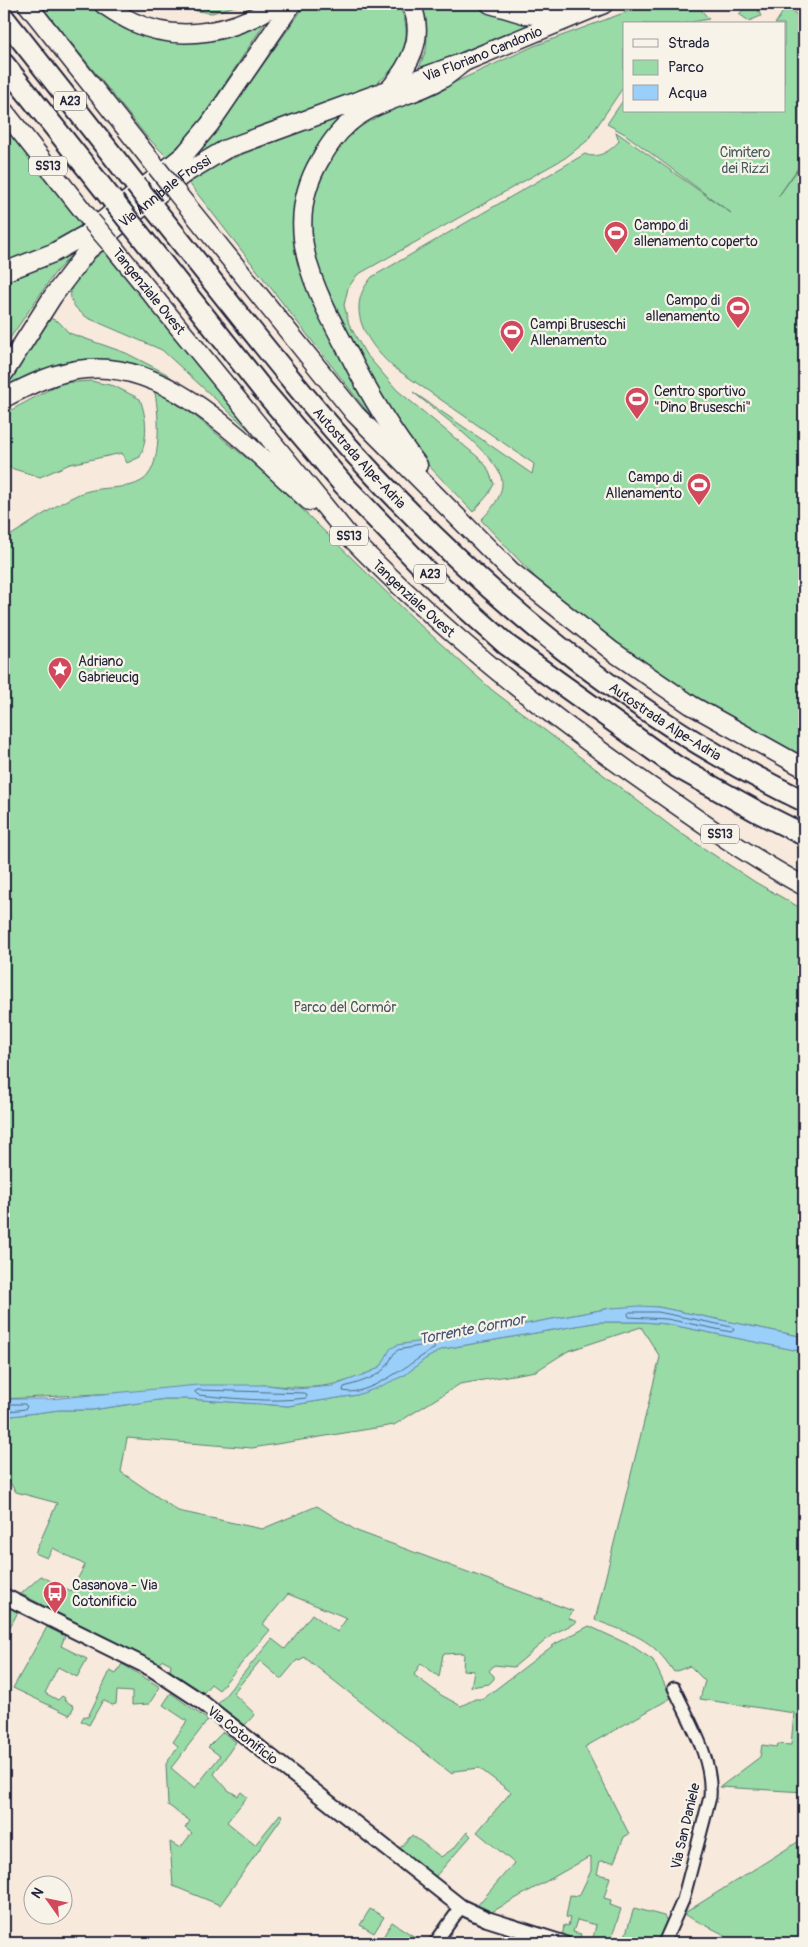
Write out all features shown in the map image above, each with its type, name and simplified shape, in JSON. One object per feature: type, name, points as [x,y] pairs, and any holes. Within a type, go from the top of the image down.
[{"type":"highway","name":"Autostrada Alpe-Adria","points":[[4,18],[288,375],[374,475],[481,581],[555,644],[620,693],[766,782],[804,801]]},
{"type":"highway","name":"Autostrada Alpe-Adria","points":[[4,64],[263,390],[337,477],[440,585],[507,645],[677,767],[804,835]]},
{"type":"main road","points":[[27,4],[355,414],[511,571],[612,651],[690,705],[804,768]]},
{"type":"main road","points":[[103,4],[133,22],[159,30],[198,33],[222,30],[248,20],[276,4]]},
{"type":"main road","name":"Via Annibale Frossi","points":[[4,272],[53,253],[77,240],[184,155],[210,124],[292,4]]},
{"type":"main road","points":[[388,91],[407,67],[416,44],[418,31],[410,4]]},
{"type":"main road","points":[[490,4],[524,14],[569,18]]},
{"type":"main road","name":"Via Floriano Candonio","points":[[388,91],[604,4]]},
{"type":"main road","points":[[464,62],[440,80],[363,113],[347,124],[331,142],[317,165],[307,188],[302,213],[303,242],[310,273],[330,319],[371,397],[412,458],[470,530]]},
{"type":"main road","name":"Via Annibale Frossi","points":[[4,374],[44,310],[80,259],[99,240],[184,174],[226,149],[388,91]]},
{"type":"main road","name":"Tangenziale Ovest","points":[[4,111],[348,535],[389,577],[440,624],[557,720],[692,815],[804,886]]},
{"type":"main road","points":[[4,398],[42,380],[84,368],[117,370],[153,380],[184,396],[222,424],[348,535]]},
{"type":"street","name":"Via Cotonificio","points":[[4,1596],[152,1669],[198,1700],[461,1907],[487,1919],[563,1943]]},
{"type":"street","name":"Via San Daniele","points":[[664,1943],[683,1900],[710,1797],[712,1780],[710,1768],[674,1688]]},
{"type":"street","points":[[435,1943],[461,1907]]},
{"type":"green space","points":[[40,4],[90,4],[132,30],[266,21],[195,129],[167,157],[147,137]]},
{"type":"green space","points":[[202,4],[242,4],[212,13],[196,11]]},
{"type":"green space","points":[[306,4],[398,4],[406,28],[406,39],[399,60],[392,70],[372,86],[190,160],[216,131]]},
{"type":"green space","points":[[420,4],[478,4],[508,16],[539,24],[419,68],[426,50],[427,38]]},
{"type":"green space","points":[[648,4],[696,4],[709,19],[692,22],[623,22],[623,87],[587,141],[565,158],[357,275],[348,288],[344,305],[349,324],[365,353],[397,390],[479,458],[487,467],[494,484],[488,495],[473,512],[429,466],[384,407],[319,279],[310,244],[313,193],[339,142],[373,115],[440,89],[534,46]]},
{"type":"green space","points":[[749,4],[755,4],[761,16],[749,21],[739,14]]},
{"type":"green space","points":[[791,4],[804,4],[804,17],[789,6]]},
{"type":"green space","name":"Centro sportivo \"Dino Bruseschi\"","points":[[786,7],[804,20],[804,159],[778,197],[804,161],[804,758],[707,704],[632,656],[552,595],[481,520],[492,507],[502,487],[498,471],[490,459],[464,434],[413,392],[532,474],[534,464],[392,366],[367,335],[359,312],[364,289],[372,277],[585,154],[594,156],[608,151],[619,141],[616,132],[731,213],[625,134],[607,124],[623,100],[623,112],[786,112],[786,22],[776,22]]},
{"type":"green space","points":[[340,116],[325,135],[304,172],[297,192],[294,232],[383,427],[380,428],[189,183],[208,169],[223,162]]},
{"type":"green space","points":[[4,121],[86,224],[46,247],[4,264]]},
{"type":"green space","points":[[76,250],[54,274],[4,347],[4,283],[52,264]]},
{"type":"green space","points":[[105,250],[260,440],[162,350],[88,318],[77,309],[72,300],[71,291],[74,282],[87,265]]},
{"type":"green space","points":[[50,318],[59,322],[69,333],[126,353],[165,373],[183,386],[138,365],[121,361],[85,359],[51,366],[34,373],[4,391],[4,386]]},
{"type":"green space","points":[[91,381],[114,386],[140,399],[146,428],[140,457],[127,463],[122,453],[70,464],[40,477],[4,466],[4,414],[61,383]]},
{"type":"green space","name":"Parco del Cormôr","points":[[154,389],[195,416],[266,474],[419,624],[492,690],[676,830],[755,882],[804,910],[804,1337],[658,1307],[611,1308],[478,1333],[397,1345],[392,1349],[381,1366],[376,1369],[326,1386],[292,1387],[268,1385],[4,1399],[4,539],[79,494],[92,490],[132,485],[147,477],[156,457],[157,446],[158,420]]},
{"type":"green space","points":[[599,1322],[667,1324],[804,1352],[804,1792],[720,1787],[760,1757],[762,1745],[777,1747],[778,1744],[791,1745],[794,1713],[700,1699],[705,1681],[690,1666],[674,1672],[657,1651],[640,1638],[595,1620],[660,1357],[641,1327],[568,1351],[536,1371],[460,1384],[394,1425],[252,1448],[127,1438],[121,1472],[178,1511],[262,1529],[317,1506],[357,1531],[573,1611],[568,1618],[577,1622],[553,1634],[514,1667],[494,1665],[489,1671],[494,1676],[494,1679],[489,1684],[471,1687],[474,1671],[463,1670],[464,1653],[443,1654],[439,1677],[421,1663],[414,1675],[441,1695],[461,1706],[475,1699],[483,1699],[555,1644],[589,1626],[632,1646],[653,1660],[671,1698],[585,1747],[629,1834],[624,1837],[614,1862],[600,1861],[597,1874],[610,1877],[604,1898],[611,1900],[610,1905],[621,1909],[610,1943],[592,1943],[596,1925],[577,1920],[573,1932],[581,1934],[579,1943],[562,1938],[564,1925],[568,1926],[570,1918],[566,1917],[570,1895],[579,1896],[591,1871],[591,1856],[490,1913],[476,1907],[514,1863],[477,1832],[511,1792],[479,1768],[454,1771],[452,1774],[304,1657],[300,1661],[297,1660],[281,1679],[260,1661],[233,1693],[255,1714],[245,1725],[218,1704],[272,1639],[285,1649],[312,1614],[337,1632],[347,1618],[288,1594],[263,1624],[270,1630],[219,1690],[211,1684],[203,1693],[170,1671],[171,1664],[163,1660],[158,1664],[21,1594],[41,1576],[71,1591],[85,1565],[53,1548],[47,1558],[35,1553],[57,1503],[16,1492],[4,1474],[4,1417],[59,1410],[92,1410],[165,1399],[288,1406],[357,1395],[405,1375],[425,1359],[443,1349]]},
{"type":"green space","points":[[4,1605],[18,1612],[4,1638]]},
{"type":"green space","points":[[47,1627],[65,1636],[61,1646],[87,1659],[77,1677],[58,1667],[45,1693],[58,1700],[62,1696],[65,1698],[64,1700],[74,1706],[70,1715],[13,1688]]},
{"type":"green space","points":[[122,1664],[160,1687],[149,1704],[132,1705],[132,1692],[117,1691],[116,1704],[112,1705],[103,1700],[89,1725],[81,1721],[84,1716],[88,1717],[110,1671],[116,1674]]},
{"type":"green space","points":[[171,1693],[208,1720],[171,1768],[195,1788],[220,1756],[208,1747],[223,1732],[236,1742],[214,1774],[228,1790],[238,1796],[241,1792],[247,1797],[227,1822],[255,1845],[280,1814],[283,1816],[220,1905],[173,1886],[170,1842],[180,1848],[192,1833],[185,1828],[190,1821],[168,1805],[166,1764],[178,1746],[173,1742],[187,1721],[163,1705]]},
{"type":"green space","points":[[467,1832],[471,1836],[435,1877],[399,1849],[412,1835],[441,1857],[454,1848]]},
{"type":"green space","points":[[804,1838],[804,1943],[721,1943],[725,1935],[683,1914]]},
{"type":"green space","points":[[634,1908],[664,1916],[667,1921],[658,1943],[623,1943]]},
{"type":"green space","points":[[370,1909],[384,1917],[374,1933],[360,1925]]},
{"type":"green space","points":[[392,1922],[424,1943],[380,1942]]},
{"type":"water","points":[[658,1307],[804,1337],[804,1352],[667,1324],[599,1322],[443,1349],[425,1359],[405,1375],[357,1395],[288,1406],[165,1399],[92,1410],[59,1410],[4,1417],[4,1399],[49,1399],[198,1385],[268,1385],[295,1389],[333,1386],[373,1371],[382,1365],[390,1349],[397,1345],[478,1333],[611,1308]]},
{"type":"place","name":"Campo di allenamento coperto","points":[[616,254]]},
{"type":"place","name":"Campo di allenamento","points":[[738,329]]},
{"type":"place","name":"Campi Bruseschi Allenamento","points":[[512,353]]},
{"type":"place","name":"Centro sportivo \"Dino Bruseschi\"","points":[[637,420]]},
{"type":"place","name":"Campo di Allenamento","points":[[699,506]]},
{"type":"place","name":"Adriano Gabrieucig","points":[[60,690]]},
{"type":"place","name":"Casanova - Via Cotonificio","points":[[55,1614]]},
{"type":"park label","name":"Cimitero dei Rizzi","points":[[745,160]]},
{"type":"water label","name":"Torrente Cormor","points":[[472,1329]]}]
